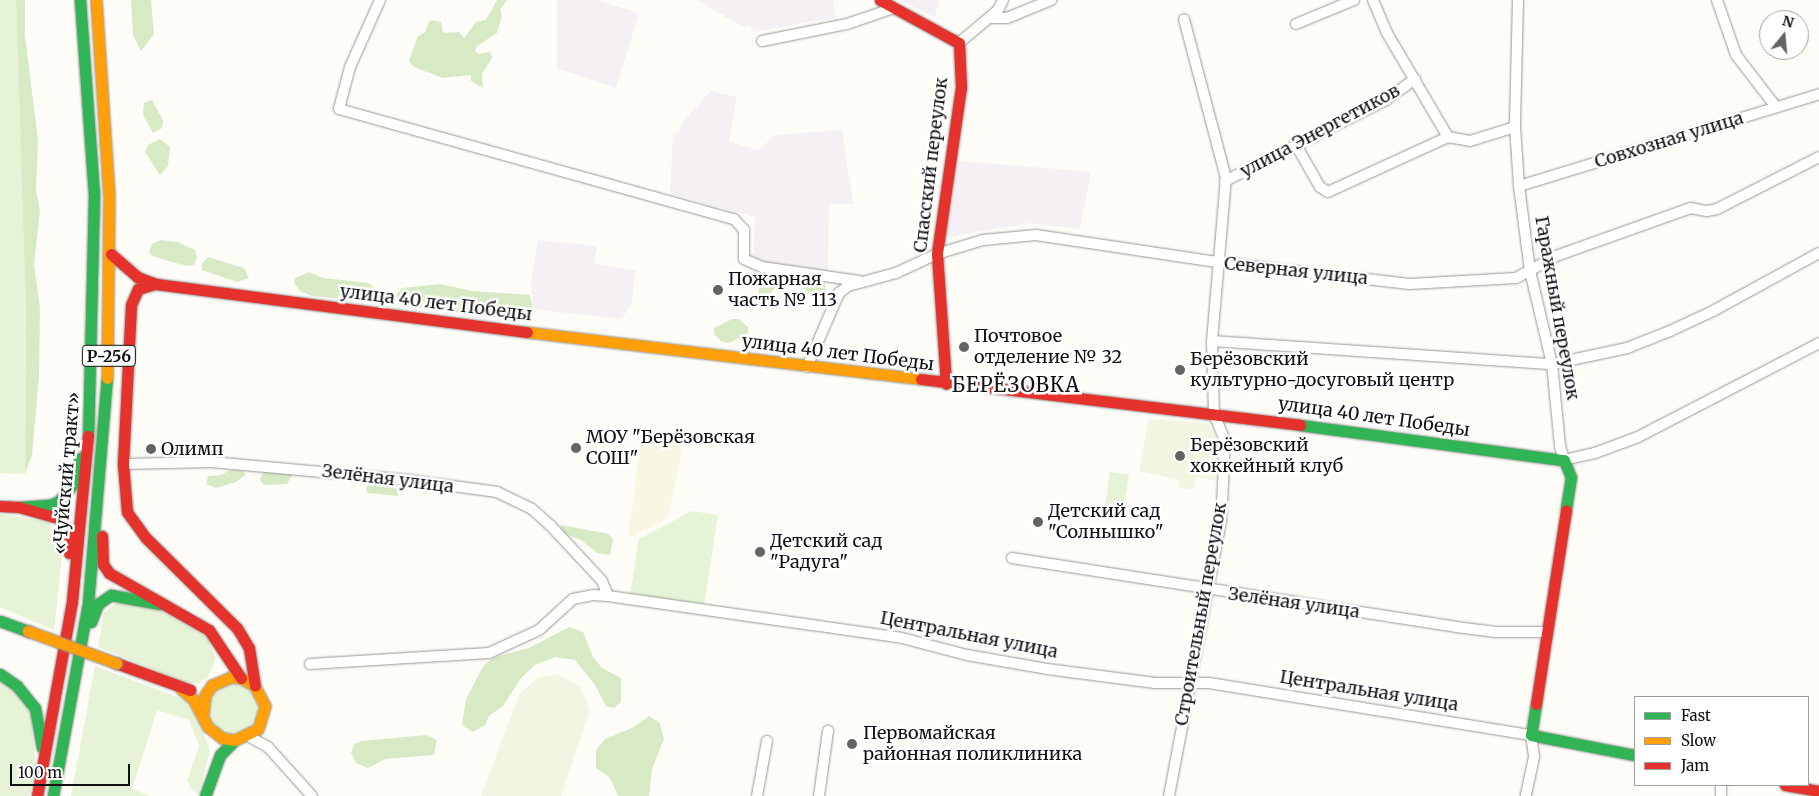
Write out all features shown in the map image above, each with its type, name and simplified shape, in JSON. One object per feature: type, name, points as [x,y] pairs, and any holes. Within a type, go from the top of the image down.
[{"type":"main road","name":"«Чуйский тракт»","points":[[38,796],[63,663],[79,552],[91,404],[94,195],[80,0]]},
{"type":"main road","name":"«Чуйский тракт»","points":[[54,796],[79,665],[102,475],[111,254],[106,127],[96,0]]},
{"type":"main road","points":[[880,0],[959,44]]},
{"type":"main road","name":"Спасский переулок","points":[[946,384],[937,254],[961,87],[959,44]]},
{"type":"main road","name":"улица 40 лет Победы","points":[[111,254],[137,277],[156,284],[276,302],[807,368],[1214,414],[1564,460]]},
{"type":"main road","points":[[156,284],[138,289],[131,305],[123,464],[124,500],[134,524],[237,628],[249,648],[255,686],[265,706],[264,718],[248,736],[235,740],[220,755],[206,796]]},
{"type":"main road","points":[[0,506],[50,505],[66,495],[76,475],[91,404]]},
{"type":"main road","name":"Гаражный переулок","points":[[1531,735],[1570,477],[1564,460]]},
{"type":"main road","points":[[102,475],[103,564],[117,580],[209,630],[241,678],[255,686]]},
{"type":"main road","points":[[19,507],[56,516],[70,534],[63,663]]},
{"type":"main road","points":[[79,665],[94,612],[104,598],[121,595],[160,604]]},
{"type":"main road","points":[[0,621],[181,689],[198,690],[226,678],[241,678]]},
{"type":"main road","points":[[202,714],[205,695],[220,670],[222,650]]},
{"type":"main road","points":[[0,674],[17,686],[35,708],[44,769]]},
{"type":"main road","points":[[181,689],[193,699],[213,732],[220,755]]},
{"type":"main road","points":[[213,732],[235,740]]},
{"type":"main road","name":"Центральная улица","points":[[1531,735],[1634,755]]},
{"type":"main road","points":[[1791,786],[1819,791]]},
{"type":"street","points":[[380,0],[350,67],[339,109],[734,219],[744,230],[744,259],[762,267],[860,281]]},
{"type":"street","points":[[959,44],[991,18],[1003,0]]},
{"type":"street","points":[[991,18],[1007,18],[1050,0]]},
{"type":"street","points":[[1296,24],[1354,0]]},
{"type":"street","points":[[1373,0],[1415,80],[1448,137]]},
{"type":"street","name":"Гаражный переулок","points":[[1518,0],[1515,127],[1519,186],[1530,271],[1552,364],[1560,446],[1564,460]]},
{"type":"street","points":[[1717,0],[1736,55],[1776,107]]},
{"type":"street","points":[[762,41],[847,24],[894,8]]},
{"type":"street","name":"Строительный переулок","points":[[1169,796],[1221,520],[1224,466],[1224,438],[1214,414],[1212,341],[1225,181],[1184,19]]},
{"type":"street","name":"улица Энергетиков","points":[[1225,181],[1386,100],[1415,80]]},
{"type":"street","name":"Совхозная улица","points":[[1519,186],[1776,107],[1818,96]]},
{"type":"street","points":[[1296,145],[1320,187],[1328,192],[1448,137],[1470,141],[1515,127]]},
{"type":"street","name":"Северная улица","points":[[807,368],[839,294],[860,281],[896,273],[937,254],[983,240],[1036,235],[1217,262],[1410,284],[1516,278],[1556,256],[1691,208],[1707,211],[1717,209],[1819,157]]},
{"type":"street","points":[[1212,341],[1552,364],[1628,348],[1670,331],[1713,311],[1819,253]]},
{"type":"street","name":"улица 40 лет Победы","points":[[1564,460],[1595,453],[1638,437],[1819,343]]},
{"type":"street","name":"Зелёная улица","points":[[123,464],[211,462],[409,480],[497,492],[532,509],[550,525],[602,581],[608,596]]},
{"type":"street","name":"Зелёная улица","points":[[1012,558],[1208,590],[1456,627],[1496,632],[1547,632]]},
{"type":"street","name":"Центральная улица","points":[[310,664],[483,654],[508,647],[540,630],[574,599],[593,595],[902,638],[967,654],[1056,670],[1155,683],[1191,682],[1531,735]]},
{"type":"street","points":[[264,718],[268,747]]},
{"type":"street","points":[[819,796],[828,731]]},
{"type":"street","name":"Гаражный переулок","points":[[1526,796],[1534,757],[1531,735]]},
{"type":"street","points":[[248,736],[268,747],[312,796]]},
{"type":"street","points":[[757,796],[767,741]]},
{"type":"shaded area","points":[[557,0],[596,0],[639,13],[616,88],[557,68]]},
{"type":"shaded area","points":[[697,0],[833,0],[836,18],[752,32],[751,26],[741,26]]},
{"type":"shaded area","points":[[899,0],[939,0],[935,17]]},
{"type":"shaded area","points":[[711,91],[737,97],[729,142],[759,150],[775,135],[842,130],[853,204],[829,204],[828,271],[753,260],[755,217],[670,194],[673,133],[679,133],[683,121]]},
{"type":"shaded area","points":[[959,161],[1091,172],[1080,229],[1030,223],[947,237]]},
{"type":"shaded area","points":[[538,240],[597,246],[593,264],[635,270],[632,304],[621,319],[533,309],[531,283]]},
{"type":"shaded area","points":[[642,437],[680,441],[682,451],[668,518],[628,538]]},
{"type":"green space","points":[[0,0],[16,0],[23,127],[26,307],[25,474],[0,473]]},
{"type":"green space","points":[[16,0],[25,0],[25,35],[38,141],[36,189],[40,211],[34,265],[40,308],[39,377],[32,455],[25,474],[26,307]]},
{"type":"green space","points":[[131,0],[151,0],[154,34],[141,51],[133,35]]},
{"type":"green space","points":[[497,0],[507,0],[500,10],[502,15],[497,33],[477,46],[475,51],[478,54],[490,52],[492,58],[482,74],[483,88],[471,81],[471,75],[443,78],[414,67],[409,61],[418,36],[425,32],[430,20],[441,22],[443,33],[459,32],[464,38],[476,22],[486,20]]},
{"type":"green space","points":[[152,100],[163,120],[162,128],[153,133],[143,114],[144,103]]},
{"type":"green space","points":[[160,139],[170,147],[168,166],[160,175],[145,152],[148,145]]},
{"type":"green space","points":[[161,240],[177,242],[195,250],[197,257],[194,265],[186,266],[152,256],[149,251],[152,244]]},
{"type":"green space","points":[[208,257],[244,268],[249,278],[237,282],[202,270],[202,263]]},
{"type":"green space","points":[[309,272],[323,278],[368,283],[381,292],[382,298],[368,301],[312,296],[300,291],[294,283],[295,278]]},
{"type":"green space","points":[[768,272],[825,282],[825,301],[818,305],[803,287],[785,282],[777,285],[765,300],[758,300],[760,273]]},
{"type":"green space","points":[[440,284],[472,291],[530,295],[533,309],[528,321],[415,307],[400,302],[396,295],[402,288]]},
{"type":"green space","points":[[732,319],[739,319],[748,327],[748,333],[729,343],[722,342],[714,334],[714,328]]},
{"type":"green space","name":"Берёзовский хоккейный клуб","points":[[1149,419],[1208,423],[1219,442],[1216,481],[1196,477],[1193,490],[1178,487],[1179,480],[1139,471]]},
{"type":"green space","points":[[231,470],[244,471],[245,475],[236,482],[216,488],[206,484],[208,476],[221,475]]},
{"type":"green space","points":[[264,470],[293,474],[287,484],[264,485],[260,480]]},
{"type":"green space","points":[[1110,472],[1129,475],[1123,510],[1105,507]]},
{"type":"green space","points":[[372,485],[397,488],[398,496],[367,493],[366,487]]},
{"type":"green space","points":[[692,511],[718,515],[704,606],[630,595],[639,539]]},
{"type":"green space","points":[[0,514],[47,522],[58,531],[63,545],[54,630],[0,607]]},
{"type":"green space","points":[[561,525],[609,534],[613,540],[610,555],[597,553],[581,540],[560,532]]},
{"type":"green space","points":[[117,602],[162,611],[207,637],[216,659],[208,676],[199,683],[185,682],[98,647],[104,613]]},
{"type":"green space","points":[[569,627],[583,632],[593,657],[602,668],[621,678],[621,702],[614,708],[606,706],[595,685],[575,660],[555,657],[535,665],[521,678],[503,706],[489,716],[485,725],[473,732],[462,725],[466,699],[484,665],[495,657],[529,648]]},
{"type":"green space","points":[[95,666],[185,700],[200,723],[210,751],[199,794],[191,789],[187,781],[199,746],[189,720],[157,710],[132,789],[150,796],[71,796]]},
{"type":"green space","points":[[556,674],[580,686],[590,710],[561,796],[481,796],[519,695],[538,677]]},
{"type":"green space","points":[[0,681],[16,693],[30,713],[36,765],[29,796],[0,796]]},
{"type":"green space","points":[[233,684],[242,686],[253,695],[258,709],[256,718],[247,729],[233,734],[224,732],[213,723],[208,709],[210,700],[219,689]]},
{"type":"green space","points":[[649,716],[660,723],[664,739],[652,769],[649,796],[618,796],[610,778],[596,768],[596,750],[605,739],[634,727]]},
{"type":"green space","points":[[426,735],[437,740],[434,755],[385,759],[368,768],[356,763],[351,753],[354,744],[362,741]]},
{"type":"traffic: fast","points":[[80,0],[94,195],[88,436]]},
{"type":"traffic: fast","points":[[53,796],[88,603],[107,378]]},
{"type":"traffic: fast","points":[[1300,425],[1564,460],[1571,477],[1566,510]]},
{"type":"traffic: fast","points":[[19,507],[50,505],[59,501],[72,485],[80,458]]},
{"type":"traffic: fast","points":[[91,622],[98,604],[111,595],[160,604]]},
{"type":"traffic: fast","points":[[0,621],[28,631]]},
{"type":"traffic: fast","points":[[0,674],[17,686],[35,708],[42,747]]},
{"type":"traffic: fast","points":[[1536,704],[1531,735],[1634,755]]},
{"type":"traffic: fast","points":[[205,796],[220,755],[235,740]]},
{"type":"traffic: slow","points":[[96,0],[109,194],[107,378]]},
{"type":"traffic: slow","points":[[527,332],[921,379]]},
{"type":"traffic: slow","points":[[28,631],[116,663]]},
{"type":"traffic: slow","points":[[181,689],[193,699],[208,727],[222,738],[235,740],[258,729],[265,706],[255,686],[241,678],[231,677],[212,685],[205,695],[203,714]]},
{"type":"traffic: jam","points":[[880,0],[959,43],[961,87],[937,254],[946,384]]},
{"type":"traffic: jam","points":[[111,254],[137,277],[156,284],[527,332]]},
{"type":"traffic: jam","points":[[155,284],[138,289],[131,305],[123,464],[127,512],[146,538],[237,628],[249,648],[255,686]]},
{"type":"traffic: jam","points":[[921,379],[1300,425]]},
{"type":"traffic: jam","points":[[37,796],[72,601],[88,436]]},
{"type":"traffic: jam","points":[[0,506],[19,507],[61,519],[70,534],[69,553]]},
{"type":"traffic: jam","points":[[1536,704],[1566,510]]},
{"type":"traffic: jam","points":[[102,536],[103,564],[109,573],[209,630],[241,678]]},
{"type":"traffic: jam","points":[[116,663],[190,690]]},
{"type":"traffic: jam","points":[[1791,786],[1819,791]]},
{"type":"place","name":"Пожарная часть № 113","points":[[718,290]]},
{"type":"place","name":"Почтовое отделение № 32","points":[[964,347]]},
{"type":"place","name":"Берёзовский культурно-досуговый центр","points":[[1180,370]]},
{"type":"place","name":"МОУ \"Берёзовская СОШ\"","points":[[576,448]]},
{"type":"place","name":"Олимп","points":[[151,449]]},
{"type":"place","name":"Берёзовский хоккейный клуб","points":[[1180,456]]},
{"type":"place","name":"Детский сад \"Солнышко\"","points":[[1038,522]]},
{"type":"place","name":"Детский сад \"Радуга\"","points":[[760,552]]},
{"type":"place","name":"Первомайская районная поликлиника","points":[[852,744]]},
{"type":"district","name":"БЕРЁЗОВКА","points":[[1016,384]]}]
